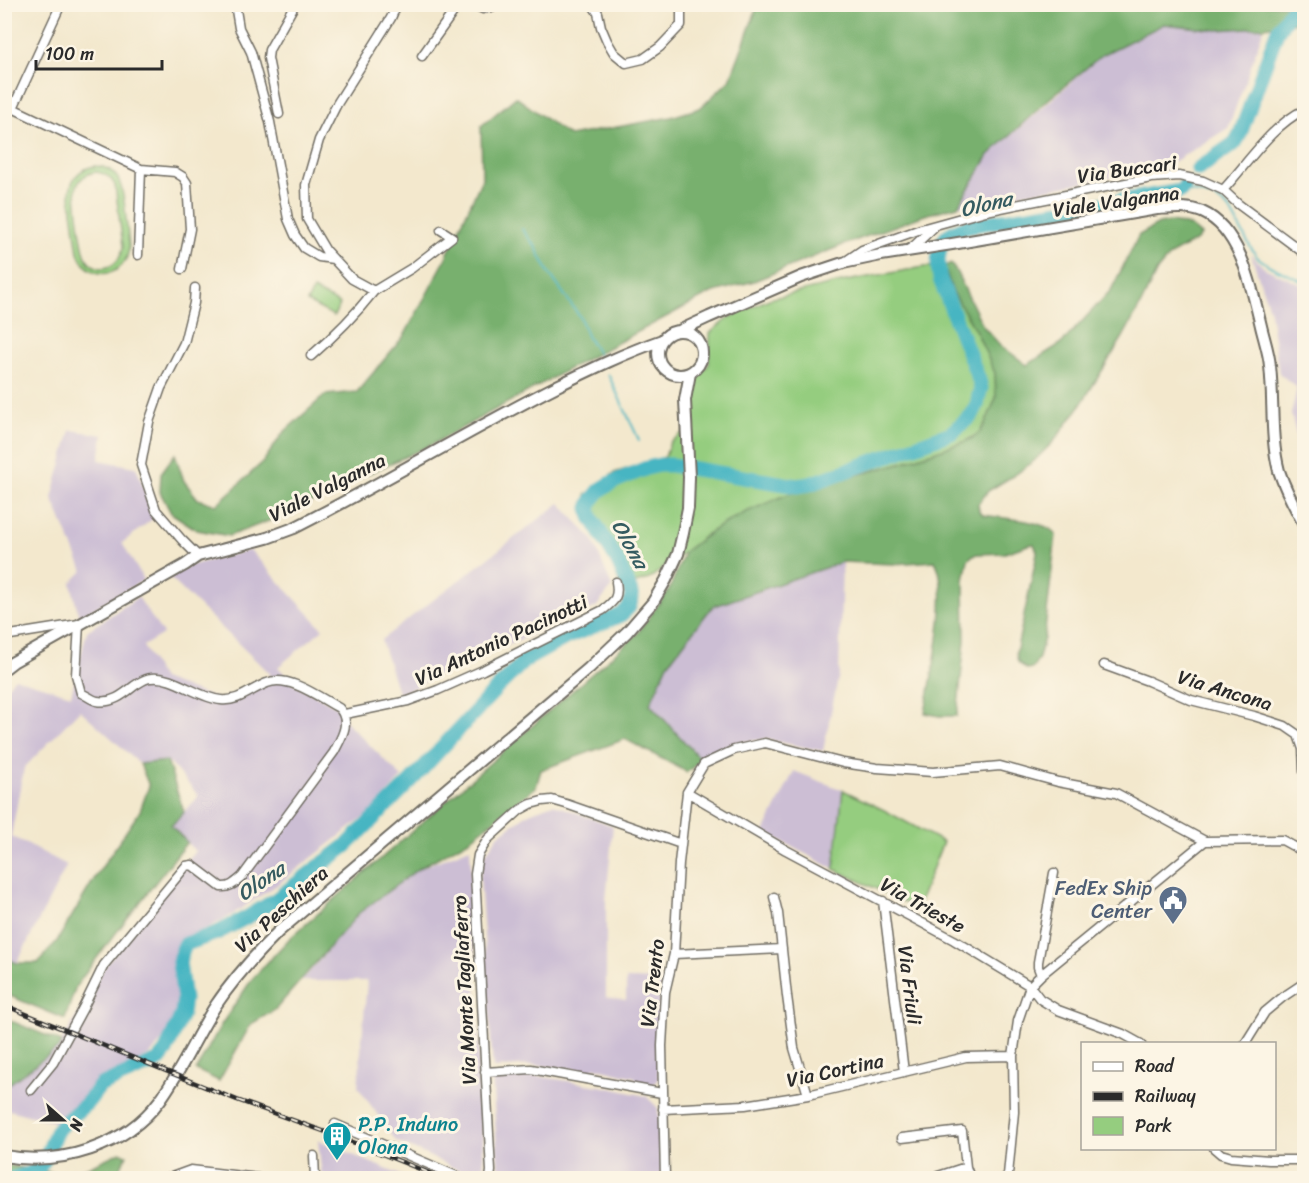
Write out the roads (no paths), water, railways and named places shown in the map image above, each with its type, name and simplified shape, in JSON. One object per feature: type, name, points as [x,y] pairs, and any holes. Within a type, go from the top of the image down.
[{"type":"main road","name":"Viale Valganna","points":[[681,330],[801,277],[843,263],[907,250],[1157,209],[1192,209],[1214,219],[1222,227],[1230,237],[1246,268],[1270,365],[1273,423],[1279,470],[1293,505],[1305,524]]},
{"type":"main road","points":[[699,340],[709,316]]},
{"type":"main road","points":[[681,330],[691,333],[699,340],[702,358],[698,367],[690,373],[674,375],[662,366],[658,357],[658,348],[668,334],[681,330]]},
{"type":"main road","name":"Viale Valganna","points":[[4,669],[198,556],[267,538],[294,528],[500,416],[609,360],[662,340]]},
{"type":"main road","points":[[634,350],[658,357]]},
{"type":"main road","points":[[685,400],[690,373]]},
{"type":"main road","points":[[674,375],[685,400]]},
{"type":"main road","name":"Via Peschiera","points":[[4,1156],[27,1159],[60,1157],[83,1152],[106,1143],[142,1119],[165,1093],[197,1034],[217,1003],[242,969],[278,932],[589,668],[627,632],[653,602],[666,580],[681,545],[688,508],[689,468],[685,400]]},
{"type":"street","points":[[61,4],[9,106],[141,169],[175,172],[183,177],[187,183],[190,229],[182,269]]},
{"type":"street","points":[[235,4],[239,28],[251,52],[270,122],[288,219],[304,248],[320,257],[333,259]]},
{"type":"street","points":[[279,114],[267,58],[269,50],[295,4]]},
{"type":"street","points":[[374,291],[352,279],[326,251],[307,219],[306,185],[319,140],[337,104],[391,18],[397,4]]},
{"type":"street","points":[[422,56],[459,4]]},
{"type":"street","points":[[472,4],[483,9],[504,4]]},
{"type":"street","points":[[592,4],[598,13],[607,41],[614,53],[626,63],[643,59],[660,47],[681,25],[681,5]]},
{"type":"street","points":[[1223,190],[1265,142],[1284,124],[1305,110]]},
{"type":"street","points":[[138,255],[141,169]]},
{"type":"street","name":"Via Buccari","points":[[843,263],[862,250],[921,229],[986,211],[1151,178],[1179,176],[1192,177],[1223,190],[1305,254]]},
{"type":"street","name":"Via Buccari","points":[[907,250],[934,226]]},
{"type":"street","points":[[310,356],[334,336],[374,291],[412,268],[452,237],[441,230]]},
{"type":"street","points":[[195,288],[194,303],[184,343],[161,388],[148,422],[141,465],[156,510],[198,556]]},
{"type":"street","name":"Via Antonio Pacinotti","points":[[345,714],[408,701],[483,670],[603,610],[617,596],[616,582]]},
{"type":"street","points":[[4,636],[79,624],[76,675],[81,693],[96,701],[110,701],[120,697],[138,683],[150,678],[174,682],[220,700],[245,695],[268,682],[281,681],[293,683],[339,708],[345,714],[346,722],[344,733],[334,752],[242,877],[226,888],[221,887],[192,865],[186,866],[104,965],[53,1063],[31,1090]]},
{"type":"street","name":"Via Ancona","points":[[1104,666],[1148,681],[1191,700],[1285,726],[1298,735],[1303,749],[1305,772]]},
{"type":"street","points":[[687,792],[704,764],[734,750],[765,743],[877,768],[933,772],[1000,766],[1058,782],[1116,793],[1205,841],[1282,840],[1302,850],[1305,838]]},
{"type":"street","name":"Via Trento","points":[[665,1179],[662,1093],[664,992],[674,954],[681,844],[687,792]]},
{"type":"street","name":"Via Trieste","points":[[687,792],[786,850],[954,940],[1030,986],[1040,999],[1058,1010],[1123,1034],[1137,1042]]},
{"type":"street","name":"Via Monte Tagliaferro","points":[[490,1179],[475,874],[478,855],[488,839],[526,807],[536,802],[552,800],[576,806],[681,844]]},
{"type":"street","points":[[1009,1178],[1014,1112],[1013,1056],[1018,1021],[1030,986],[1205,841]]},
{"type":"street","points":[[1041,975],[1038,962],[1054,873]]},
{"type":"street","points":[[774,897],[778,913],[794,1048],[805,1095]]},
{"type":"street","name":"Via Friuli","points":[[883,901],[904,1072]]},
{"type":"street","points":[[674,954],[782,949]]},
{"type":"street","points":[[1246,1042],[1265,1012],[1305,983]]},
{"type":"street","name":"Via Cortina","points":[[663,1109],[745,1105],[805,1095],[966,1057],[1013,1056]]},
{"type":"street","points":[[485,1072],[531,1069],[662,1093]]},
{"type":"street","points":[[335,1124],[461,1179]]},
{"type":"street","points":[[902,1138],[962,1131],[966,1167],[970,1179]]},
{"type":"street","points":[[1215,1150],[1231,1157],[1305,1160]]},
{"type":"street","points":[[314,1156],[315,1179]]},
{"type":"street","points":[[932,1179],[966,1167]]},
{"type":"street","points":[[169,1179],[191,1170],[258,1179]]},
{"type":"waterway","name":"Olona","points":[[1198,169],[1235,143],[1277,32],[1295,4]]},
{"type":"waterway","name":"Olona","points":[[14,1178],[38,1169],[58,1129],[86,1104],[101,1085],[158,1061],[166,1051],[182,1014],[184,999],[179,962],[186,944],[219,932],[274,901],[347,845],[524,661],[567,637],[621,615],[629,607],[632,598],[630,589],[617,560],[591,517],[589,508],[600,490],[613,482],[660,465],[797,486],[810,484],[951,433],[972,415],[981,388],[940,279],[938,258],[946,237],[967,226],[1181,191],[1186,184]]},
{"type":"waterway","points":[[1181,191],[1199,193],[1217,199],[1230,210],[1257,257],[1270,266],[1304,282]]},
{"type":"waterway","points":[[522,229],[580,317],[587,336],[599,355]]},
{"type":"waterway","points":[[608,374],[639,440]]},
{"type":"railway","points":[[4,1005],[237,1100],[337,1136],[442,1178]]},
{"type":"place","name":"FedEx Ship Center","points":[[1173,926]]},
{"type":"place","name":"P.P. Induno Olona","points":[[337,1162]]}]
